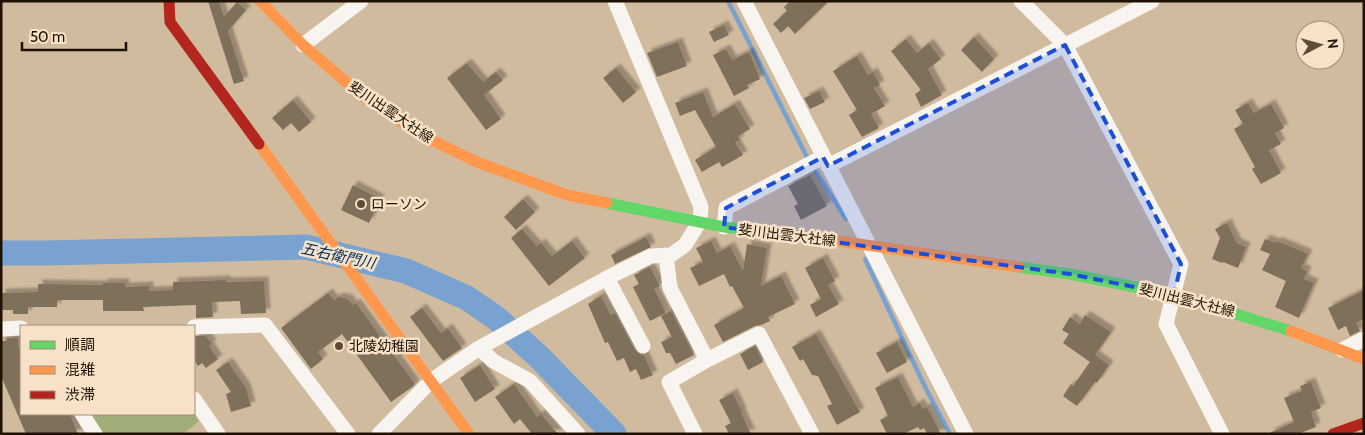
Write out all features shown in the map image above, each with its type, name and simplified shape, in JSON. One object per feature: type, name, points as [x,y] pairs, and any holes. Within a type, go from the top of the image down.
[{"type":"main road","points":[[169,1],[170,22],[470,434]]},
{"type":"main road","name":"斐川出雲大社線","points":[[260,1],[303,45],[361,94],[419,134],[476,162],[567,195],[724,227],[868,245],[1070,274],[1174,295],[1277,325],[1364,359]]},
{"type":"main road","points":[[1333,434],[1364,423]]},
{"type":"street","points":[[303,45],[361,1]]},
{"type":"street","points":[[379,434],[431,380],[479,348],[650,256],[671,255],[686,245],[700,221],[702,208],[615,1]]},
{"type":"street","points":[[744,1],[966,434]]},
{"type":"street","points":[[1021,1],[1065,45],[1181,264],[1166,324],[1222,434]]},
{"type":"street","points":[[724,227],[726,208],[826,162],[1152,1]]},
{"type":"street","points":[[666,255],[670,288],[707,360]]},
{"type":"street","points":[[607,278],[644,346]]},
{"type":"street","points":[[195,327],[265,325],[348,434]]},
{"type":"street","points":[[1,328],[20,328]]},
{"type":"street","points":[[696,434],[668,382],[759,334],[812,434]]},
{"type":"street","points":[[1342,350],[1364,339]]},
{"type":"street","points":[[479,348],[493,361],[530,381],[578,434]]},
{"type":"street","points":[[195,400],[218,434]]},
{"type":"street","points":[[83,415],[95,434]]},
{"type":"highlighted area","points":[[1065,45],[1181,264],[1174,295],[1070,274],[724,227],[726,208],[823,157],[828,166]]},
{"type":"green space","points":[[91,415],[195,415],[199,421],[183,434],[103,434]]},
{"type":"building","points":[[208,1],[219,1],[224,17],[237,2],[246,10],[228,31],[244,81],[234,84]]},
{"type":"building","points":[[790,1],[829,1],[795,34],[788,26],[781,33],[773,24],[787,11],[784,7]]},
{"type":"building","points":[[724,25],[729,35],[714,42],[709,32]]},
{"type":"building","points":[[974,37],[994,59],[982,72],[961,50]]},
{"type":"building","points":[[906,39],[917,53],[929,43],[941,59],[928,69],[942,95],[921,107],[915,94],[921,90],[891,51]]},
{"type":"building","points":[[678,42],[687,66],[657,77],[647,53]]},
{"type":"building","points":[[726,49],[732,60],[749,52],[760,79],[747,85],[749,88],[734,96],[713,55]]},
{"type":"building","points":[[857,56],[868,75],[873,72],[880,85],[874,88],[885,106],[871,114],[879,128],[862,137],[849,115],[857,110],[833,71]]},
{"type":"building","points":[[467,63],[483,82],[496,72],[503,80],[484,95],[501,119],[486,130],[447,78]]},
{"type":"building","points":[[616,68],[636,92],[623,103],[603,78]]},
{"type":"building","points":[[819,91],[825,102],[810,109],[804,98]]},
{"type":"building","points":[[703,92],[713,117],[735,104],[750,129],[738,136],[740,140],[735,142],[743,155],[722,167],[719,162],[702,172],[695,160],[716,147],[695,110],[680,116],[675,103]]},
{"type":"building","points":[[293,100],[311,122],[299,132],[291,123],[283,130],[272,118]]},
{"type":"building","points":[[1248,103],[1254,113],[1271,104],[1284,128],[1275,133],[1281,144],[1269,150],[1281,173],[1261,184],[1252,169],[1255,167],[1234,129],[1243,124],[1235,110]]},
{"type":"building","points":[[810,175],[827,206],[801,220],[794,206],[798,204],[788,186]]},
{"type":"building","name":"ローソン","points":[[353,185],[380,199],[369,223],[341,210]]},
{"type":"building","points":[[523,199],[535,212],[516,230],[504,217]]},
{"type":"building","points":[[1227,223],[1237,243],[1246,247],[1238,268],[1212,259],[1220,238],[1215,229]]},
{"type":"building","points":[[522,229],[537,246],[541,243],[552,256],[572,241],[585,258],[549,286],[511,238]]},
{"type":"building","points":[[646,237],[651,247],[615,264],[611,255]]},
{"type":"building","points":[[1265,239],[1276,243],[1277,241],[1308,254],[1301,268],[1307,271],[1304,279],[1314,283],[1299,318],[1275,307],[1286,281],[1262,270],[1270,254],[1260,250]]},
{"type":"building","points":[[711,241],[717,253],[730,246],[743,271],[747,244],[767,248],[761,286],[781,276],[795,304],[768,317],[770,321],[755,326],[723,342],[714,325],[744,308],[724,274],[699,286],[690,268],[703,262],[696,248]]},
{"type":"building","points":[[823,258],[835,281],[828,285],[839,304],[816,317],[810,305],[821,299],[805,268]]},
{"type":"building","points":[[650,267],[660,286],[654,289],[666,313],[650,321],[633,287],[639,284],[634,275]]},
{"type":"building","points":[[226,280],[226,282],[264,281],[266,313],[241,314],[240,301],[212,302],[213,317],[196,318],[196,305],[143,307],[144,311],[103,311],[103,300],[57,300],[57,307],[28,307],[28,314],[13,314],[13,310],[1,310],[1,293],[38,292],[38,284],[103,285],[103,283],[125,283],[125,287],[149,286],[149,291],[173,290],[173,282]]},
{"type":"building","points":[[1364,290],[1364,319],[1356,323],[1360,331],[1350,336],[1346,326],[1338,330],[1328,308]]},
{"type":"building","points":[[328,293],[334,300],[339,297],[348,299],[353,305],[356,303],[415,384],[412,387],[391,402],[342,334],[318,352],[323,359],[311,369],[281,328]]},
{"type":"building","points":[[601,296],[611,315],[615,313],[635,350],[644,355],[653,375],[641,380],[636,369],[630,372],[624,358],[617,361],[608,342],[605,343],[588,304]]},
{"type":"building","points":[[422,308],[441,333],[448,328],[462,348],[443,361],[410,317]]},
{"type":"building","points":[[671,311],[694,355],[676,364],[670,353],[666,353],[661,342],[672,337],[661,316]]},
{"type":"building","points":[[1085,315],[1111,332],[1095,355],[1109,365],[1097,383],[1095,382],[1077,406],[1063,396],[1071,384],[1073,386],[1090,362],[1063,343],[1069,334],[1062,330],[1070,317],[1080,324]]},
{"type":"building","points":[[816,334],[860,412],[837,425],[827,406],[832,404],[818,376],[812,375],[803,359],[800,361],[792,347]]},
{"type":"building","points":[[195,336],[206,336],[212,344],[209,346],[218,359],[206,368],[202,363],[198,366],[195,362]]},
{"type":"building","points":[[7,338],[18,338],[18,347],[20,346],[20,415],[70,415],[78,434],[26,434],[1,376],[1,341],[7,341]]},
{"type":"building","points":[[897,342],[907,362],[887,373],[876,353]]},
{"type":"building","points":[[755,346],[763,362],[748,370],[740,354]]},
{"type":"building","points":[[228,362],[246,388],[251,406],[231,412],[226,394],[231,392],[216,370]]},
{"type":"building","points":[[480,365],[495,389],[475,402],[460,378]]},
{"type":"building","points":[[898,377],[913,407],[920,403],[923,409],[927,407],[941,434],[927,434],[924,428],[920,430],[918,427],[903,434],[887,434],[880,420],[888,416],[875,388]]},
{"type":"building","points":[[1311,382],[1321,408],[1311,412],[1316,427],[1298,434],[1267,434],[1294,422],[1284,398],[1302,391],[1300,386]]},
{"type":"building","points":[[514,384],[537,417],[541,414],[558,434],[532,434],[520,419],[514,424],[495,397]]},
{"type":"building","points":[[733,393],[751,434],[729,434],[725,426],[731,423],[719,400]]},
{"type":"waterway","points":[[728,1],[808,159],[846,219]]},
{"type":"waterway","name":"五右衛門川","points":[[1,253],[306,247],[406,271],[467,298],[496,318],[538,356],[614,434]]},
{"type":"waterway","points":[[865,259],[926,389],[950,434]]},
{"type":"traffic: fast","points":[[607,203],[724,227],[831,240]]},
{"type":"traffic: fast","points":[[1019,267],[1070,274],[1174,295],[1291,331]]},
{"type":"traffic: slow","points":[[260,1],[303,45],[361,95],[419,134],[477,162],[567,195],[607,203]]},
{"type":"traffic: slow","points":[[259,144],[469,434]]},
{"type":"traffic: slow","points":[[831,240],[1019,267]]},
{"type":"traffic: slow","points":[[1291,331],[1364,359]]},
{"type":"traffic: jam","points":[[169,1],[170,22],[259,144]]},
{"type":"traffic: jam","points":[[1333,434],[1364,423]]},
{"type":"place","name":"ローソン","points":[[361,204]]},
{"type":"place","name":"北陵幼稚園","points":[[339,346]]}]
